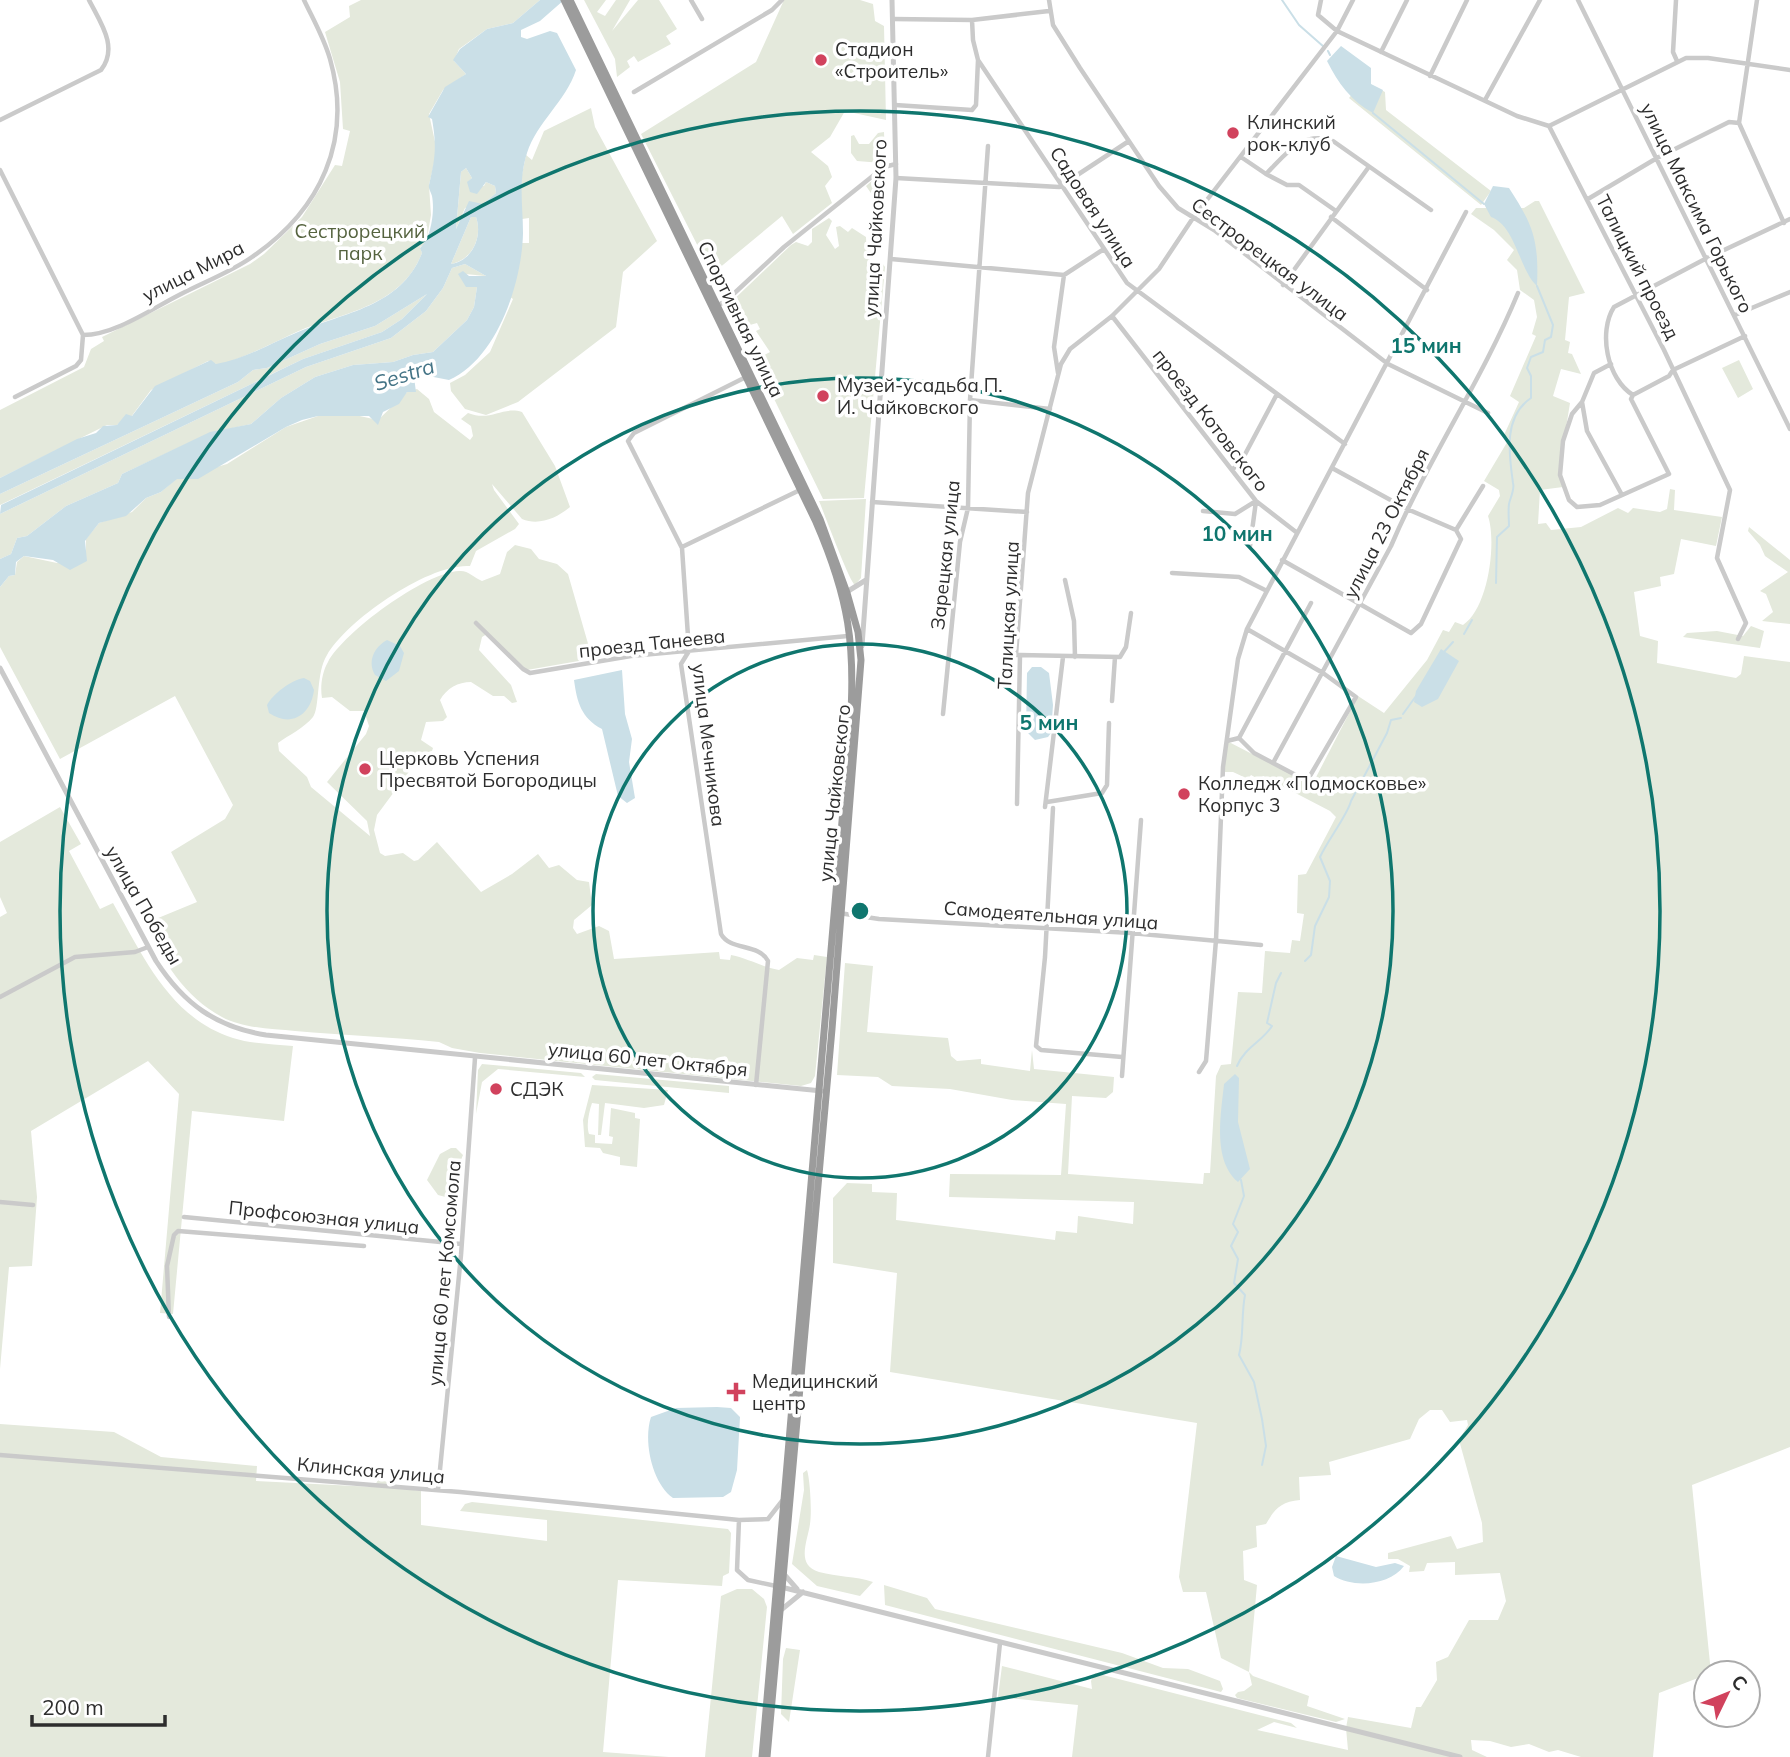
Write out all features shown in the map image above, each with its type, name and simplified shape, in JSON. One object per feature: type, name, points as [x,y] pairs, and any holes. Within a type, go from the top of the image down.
[{"type":"highway","name":"Спортивная улица","points":[[564,0],[576,18],[820,519],[844,593],[861,660]]},
{"type":"highway","name":"Спортивная улица","points":[[570,0],[576,18],[800,489],[844,593]]},
{"type":"highway","name":"Спортивная улица","points":[[853,649],[855,636]]},
{"type":"highway","name":"улица Чайковского","points":[[778,1586],[823,1091],[850,728],[853,649]]},
{"type":"highway","name":"улица Чайковского","points":[[778,1586],[782,1572],[861,660]]},
{"type":"highway","points":[[764,1757],[779,1612],[778,1586]]},
{"type":"highway","points":[[764,1757],[778,1586]]},
{"type":"street","points":[[0,120],[101,70],[109,60],[111,51],[107,37],[89,0]]},
{"type":"street","name":"улица Мира","points":[[83,335],[114,326],[250,259],[272,243],[306,206],[331,161],[340,122],[330,58],[304,0]]},
{"type":"street","points":[[691,0],[702,19]]},
{"type":"street","points":[[634,92],[772,10],[782,0]]},
{"type":"street","name":"улица Чайковского","points":[[861,660],[896,178],[892,0]]},
{"type":"street","name":"Сестрорецкая улица","points":[[1049,0],[1049,11],[1060,36],[1159,186],[1178,208],[1214,230],[1388,364],[1488,413]]},
{"type":"street","points":[[1321,0],[1318,15],[1337,31],[1525,119],[1549,126],[1677,61],[1708,58],[1790,70]]},
{"type":"street","points":[[1058,373],[1066,354],[1112,316],[1159,269],[1193,218],[1337,31],[1353,0]]},
{"type":"street","points":[[1381,52],[1407,0]]},
{"type":"street","points":[[1430,76],[1467,0]]},
{"type":"street","points":[[1485,100],[1540,0]]},
{"type":"street","name":"улица Максима Горького","points":[[1578,0],[1790,429]]},
{"type":"street","points":[[1676,0],[1673,52],[1677,61]]},
{"type":"street","points":[[1757,0],[1740,123],[1784,223]]},
{"type":"street","points":[[892,19],[972,20],[1049,11]]},
{"type":"street","name":"Садовая улица","points":[[972,20],[978,60],[1135,291],[1345,444]]},
{"type":"street","points":[[895,105],[972,110],[976,105],[978,60]]},
{"type":"street","points":[[1588,199],[1657,158],[1729,122],[1740,123]]},
{"type":"street","name":"Талицкий проезд","points":[[1549,126],[1588,199],[1730,490],[1717,558],[1736,604],[1745,616],[1746,623],[1738,639]]},
{"type":"street","points":[[1266,174],[1294,144],[1321,137],[1333,141],[1368,169],[1431,209]]},
{"type":"street","points":[[896,178],[1059,187],[1129,141]]},
{"type":"street","name":"Зарецкая улица","points":[[943,714],[960,542],[968,508],[970,400],[989,146]]},
{"type":"street","points":[[1241,157],[1279,182],[1307,190],[1336,211]]},
{"type":"street","points":[[716,306],[727,300],[818,219],[884,167],[896,164]]},
{"type":"street","points":[[1283,285],[1368,169]]},
{"type":"street","points":[[0,170],[83,335],[81,360],[76,366],[15,397]]},
{"type":"street","points":[[1199,1072],[1206,1061],[1216,940],[1219,829],[1227,741],[1238,659],[1247,629],[1265,590],[1388,364],[1466,212]]},
{"type":"street","points":[[1331,217],[1427,290]]},
{"type":"street","points":[[1611,364],[1594,373],[1582,402],[1572,414],[1563,441],[1560,465],[1565,492],[1571,503],[1582,508],[1600,505],[1669,474],[1632,399],[1633,395],[1620,382],[1611,364],[1606,338],[1614,307],[1707,258],[1790,219]]},
{"type":"street","points":[[891,260],[1064,275],[1104,249]]},
{"type":"street","points":[[1058,373],[1054,346],[1064,275]]},
{"type":"street","points":[[1735,315],[1790,292]]},
{"type":"street","name":"улица 23 Октября","points":[[1273,763],[1391,546],[1407,509],[1465,403],[1518,293]]},
{"type":"street","name":"проезд Котовского","points":[[1112,316],[1256,501],[1296,532]]},
{"type":"street","points":[[1633,395],[1668,376],[1673,370],[1745,335]]},
{"type":"street","name":"Талицкая улица","points":[[1017,804],[1020,655],[1016,655],[1028,493],[1058,373]]},
{"type":"street","name":"улица Мечникова","points":[[746,377],[629,438],[681,548],[689,651],[681,664],[721,934],[727,942],[764,954],[768,961],[756,1086]]},
{"type":"street","points":[[1233,469],[1241,460],[1277,394]]},
{"type":"street","points":[[970,400],[1051,409]]},
{"type":"street","points":[[1582,402],[1587,431],[1622,495]]},
{"type":"street","points":[[1282,560],[1411,633],[1421,624],[1461,539],[1456,530],[1407,509],[1332,468]]},
{"type":"street","points":[[1456,530],[1483,486]]},
{"type":"street","points":[[681,548],[800,489]]},
{"type":"street","points":[[1203,511],[1235,514],[1256,501]]},
{"type":"street","points":[[1250,546],[1256,501]]},
{"type":"street","points":[[871,502],[1027,512]]},
{"type":"street","points":[[1172,573],[1239,577],[1265,590]]},
{"type":"street","points":[[844,593],[866,580]]},
{"type":"street","points":[[1065,580],[1074,621],[1075,657]]},
{"type":"street","points":[[1227,741],[1238,738],[1311,603]]},
{"type":"street","points":[[1020,655],[1115,657],[1125,652],[1131,612]]},
{"type":"street","name":"проезд Танеева","points":[[476,623],[530,673],[631,656],[855,636]]},
{"type":"street","points":[[1238,738],[1242,744],[1307,781],[1356,697],[1323,673],[1247,629]]},
{"type":"street","points":[[1063,657],[1046,805],[1102,793],[1107,785],[1110,723]]},
{"type":"street","points":[[1112,701],[1115,657]]},
{"type":"street","name":"улица Победы","points":[[0,668],[148,947],[185,999],[217,1022],[236,1029],[475,1058]]},
{"type":"street","points":[[1053,808],[1037,1048],[1122,1057]]},
{"type":"street","points":[[1122,1076],[1141,820]]},
{"type":"street","name":"Самодеятельная улица","points":[[839,912],[879,919],[1131,933],[1261,945]]},
{"type":"street","points":[[0,997],[75,957],[135,952],[148,947]]},
{"type":"street","name":"улица 60 лет Октября","points":[[475,1058],[823,1091]]},
{"type":"street","name":"улица 60 лет Комсомола","points":[[438,1490],[475,1058]]},
{"type":"street","points":[[0,1202],[33,1205]]},
{"type":"street","name":"Профсоюзная улица","points":[[184,1217],[461,1244]]},
{"type":"street","points":[[169,1317],[167,1265],[174,1235],[178,1231],[364,1245]]},
{"type":"street","name":"Клинская улица","points":[[0,1455],[438,1490],[739,1520],[768,1518],[784,1497]]},
{"type":"street","points":[[739,1520],[737,1570],[748,1580],[1460,1757]]},
{"type":"street","points":[[782,1572],[792,1585],[803,1592]]},
{"type":"street","points":[[779,1612],[803,1592]]},
{"type":"street","points":[[988,1757],[1000,1643]]},
{"type":"green space","name":"Сестрорецкий парк","points":[[361,0],[540,0],[513,23],[487,29],[459,49],[454,61],[466,74],[443,90],[429,114],[437,151],[429,185],[431,215],[426,244],[420,247],[422,253],[413,270],[401,284],[371,304],[301,330],[232,361],[216,364],[208,361],[151,390],[131,417],[125,418],[117,425],[107,425],[0,478],[0,410],[84,367],[91,349],[104,341],[102,337],[250,264],[302,217],[335,165],[342,166],[350,131],[343,129],[340,82],[325,32],[350,17],[349,6]]},
{"type":"green space","points":[[584,0],[606,0],[597,12],[605,16],[616,0],[630,0],[612,31],[638,0],[659,0],[677,29],[666,36],[671,44],[638,62],[634,56],[627,61],[630,67],[617,77],[615,59]]},
{"type":"green space","points":[[784,0],[860,0],[873,4],[875,21],[884,26],[886,120],[845,111],[830,137],[811,152],[828,166],[832,177],[825,186],[832,203],[793,234],[782,216],[712,274],[641,134],[756,62]]},
{"type":"green space","points":[[1367,77],[1368,83],[1385,92],[1386,110],[1491,191],[1481,205],[1349,98]]},
{"type":"green space","points":[[591,108],[595,127],[657,241],[623,272],[616,327],[518,402],[486,415],[465,409],[451,391],[450,383],[465,375],[490,352],[513,299],[510,297],[522,243],[529,243],[529,218],[522,219],[519,189],[526,155],[532,160],[544,131]]},
{"type":"green space","points":[[884,132],[885,159],[882,163],[857,161],[851,153],[851,136],[854,135],[859,144],[869,144],[878,133]]},
{"type":"green space","points":[[466,168],[472,178],[468,182],[470,187],[484,186],[486,182],[495,186],[496,193],[483,204],[465,208],[456,229],[461,172]]},
{"type":"green space","points":[[883,171],[887,173],[885,211],[875,209],[875,199],[866,186]]},
{"type":"green space","points":[[1539,201],[1585,293],[1569,297],[1565,340],[1570,342],[1568,353],[1572,354],[1581,374],[1561,369],[1553,396],[1570,403],[1560,465],[1563,487],[1540,490],[1538,524],[1546,523],[1551,530],[1581,527],[1618,508],[1628,513],[1633,508],[1660,512],[1667,509],[1670,489],[1675,490],[1674,510],[1722,517],[1716,546],[1681,539],[1674,574],[1660,577],[1661,586],[1634,592],[1640,636],[1658,641],[1657,663],[1736,678],[1741,674],[1744,656],[1790,662],[1790,1447],[1692,1485],[1710,1659],[1692,1659],[1692,1680],[1659,1693],[1653,1757],[1581,1757],[1558,1750],[1549,1752],[1529,1744],[1511,1747],[1490,1741],[1471,1740],[1472,1750],[1487,1757],[1072,1757],[1078,1705],[998,1697],[1002,1666],[1092,1689],[1091,1681],[1095,1673],[1291,1723],[1297,1728],[1274,1722],[1257,1730],[1348,1750],[1348,1717],[1411,1728],[1416,1707],[1421,1707],[1437,1680],[1436,1662],[1448,1657],[1469,1620],[1498,1620],[1506,1601],[1500,1573],[1455,1575],[1455,1562],[1427,1563],[1424,1571],[1409,1572],[1410,1566],[1398,1559],[1388,1559],[1388,1553],[1451,1536],[1457,1549],[1483,1542],[1482,1523],[1459,1440],[1468,1425],[1467,1420],[1450,1422],[1442,1410],[1430,1410],[1419,1419],[1410,1439],[1329,1462],[1331,1475],[1299,1477],[1300,1500],[1283,1504],[1266,1524],[1256,1526],[1257,1547],[1243,1551],[1244,1580],[1257,1585],[1249,1672],[1221,1658],[1206,1592],[1183,1592],[1179,1577],[1197,1423],[890,1372],[897,1273],[833,1263],[833,1198],[847,1183],[872,1184],[872,1192],[897,1193],[896,1220],[1055,1240],[1056,1231],[1077,1233],[1078,1216],[1133,1224],[1134,1202],[949,1197],[950,1174],[1061,1175],[1066,1104],[1012,1100],[950,1089],[892,1086],[878,1077],[837,1075],[845,963],[873,966],[867,1032],[948,1038],[951,1056],[957,1061],[981,1059],[981,1064],[1030,1071],[1032,1050],[1034,1069],[1114,1077],[1113,1092],[1106,1098],[1072,1096],[1068,1174],[1203,1184],[1204,1173],[1210,1173],[1216,1076],[1221,1065],[1231,1064],[1238,992],[1262,993],[1265,951],[1290,953],[1292,940],[1300,941],[1304,914],[1297,913],[1298,875],[1306,874],[1336,817],[1330,811],[1263,776],[1260,780],[1251,775],[1248,779],[1233,772],[1222,772],[1227,741],[1312,785],[1358,696],[1384,713],[1427,660],[1443,630],[1449,632],[1455,622],[1463,625],[1479,605],[1491,558],[1491,528],[1488,516],[1500,496],[1499,490],[1484,481],[1509,439],[1504,435],[1519,402],[1510,396],[1536,336],[1532,334],[1537,317],[1534,300],[1520,290],[1517,270],[1507,260],[1514,250],[1494,230],[1471,214],[1476,208],[1524,208]]},
{"type":"green space","points":[[471,217],[476,217],[477,240],[465,258],[451,264]]},
{"type":"green space","name":"Музей-усадьба П. И. Чайковского","points":[[829,218],[832,221],[826,235],[835,249],[839,246],[836,227],[840,226],[848,232],[852,228],[866,237],[867,259],[885,267],[864,498],[823,499],[755,360],[770,352],[756,331],[760,329],[757,323],[739,328],[727,306],[791,245],[796,242],[808,246],[812,242],[812,229]]},
{"type":"green space","points":[[465,264],[486,276],[465,274],[468,287],[477,287],[474,307],[467,320],[433,352],[393,362],[353,365],[315,377],[281,398],[251,424],[210,433],[122,474],[118,483],[66,506],[27,536],[17,538],[11,554],[0,559],[0,514],[306,367],[391,338],[426,311],[443,288],[452,268]]},
{"type":"green space","points":[[427,294],[402,319],[382,332],[303,359],[0,505],[0,494],[238,382],[253,370],[267,368],[320,344],[375,326]]},
{"type":"green space","points":[[1739,360],[1753,389],[1738,398],[1722,368]]},
{"type":"green space","points":[[417,389],[429,399],[434,412],[470,440],[473,436],[471,426],[461,419],[468,413],[483,416],[508,411],[522,412],[555,466],[570,507],[548,520],[528,521],[522,519],[492,484],[519,524],[515,529],[476,551],[470,566],[433,574],[412,584],[391,596],[352,626],[337,641],[324,662],[313,717],[278,743],[279,751],[307,777],[311,787],[370,836],[367,821],[327,782],[366,734],[369,726],[364,711],[350,711],[332,697],[322,698],[322,680],[328,662],[350,635],[386,606],[444,574],[462,571],[482,581],[500,574],[507,552],[515,545],[531,549],[539,559],[557,564],[568,574],[591,654],[590,659],[527,670],[487,634],[482,637],[479,650],[511,685],[517,702],[512,703],[504,696],[493,696],[471,682],[457,685],[446,692],[440,700],[447,717],[443,721],[426,722],[421,740],[433,748],[432,751],[422,754],[377,815],[374,830],[380,853],[385,856],[403,853],[414,861],[437,842],[481,892],[512,874],[538,854],[549,868],[559,865],[577,880],[589,882],[592,905],[574,920],[573,928],[577,934],[599,926],[609,931],[614,959],[719,952],[720,959],[730,960],[731,955],[779,970],[797,958],[813,960],[814,955],[827,957],[815,1076],[811,1083],[801,1086],[480,1053],[452,1048],[439,1042],[248,1026],[222,1017],[197,999],[176,977],[159,951],[146,923],[197,902],[171,852],[225,819],[233,805],[175,696],[60,759],[0,647],[0,587],[9,576],[15,575],[17,562],[24,556],[57,563],[86,551],[86,539],[99,523],[132,512],[146,498],[161,492],[176,479],[227,464],[286,427],[318,416],[355,415],[378,420],[407,392]]},
{"type":"green space","points":[[866,499],[861,578],[855,585],[819,501]]},
{"type":"green space","points":[[1749,527],[1790,560],[1790,624],[1762,621],[1773,612],[1766,594],[1760,591],[1788,572],[1765,556],[1748,531]]},
{"type":"green space","points":[[1751,626],[1764,631],[1760,648],[1683,637],[1687,633],[1717,631],[1743,636]]},
{"type":"green space","points":[[60,807],[81,844],[69,851],[100,909],[113,903],[148,964],[175,1000],[211,1029],[233,1038],[293,1046],[284,1121],[192,1111],[173,1314],[160,1313],[179,1094],[148,1061],[31,1131],[37,1197],[32,1266],[9,1267],[0,1369],[0,917],[7,913],[0,897],[0,842]]},
{"type":"green space","points":[[482,1064],[581,1073],[585,1077],[498,1069],[482,1082],[476,1114],[478,1070]]},
{"type":"green space","points":[[596,1074],[729,1086],[729,1093],[595,1080],[592,1077]]},
{"type":"green space","points":[[592,1085],[668,1090],[664,1105],[644,1108],[605,1103],[601,1135],[598,1135],[599,1104],[592,1103],[588,1127],[589,1134],[595,1135],[595,1143],[612,1144],[613,1137],[609,1136],[611,1108],[635,1113],[635,1118],[640,1119],[637,1167],[620,1165],[620,1157],[603,1153],[600,1148],[585,1147],[583,1120]]},
{"type":"green space","points":[[456,1148],[463,1155],[458,1189],[453,1199],[438,1195],[427,1180],[440,1154]]},
{"type":"green space","points":[[0,1424],[114,1432],[161,1457],[257,1466],[256,1481],[374,1487],[378,1480],[384,1481],[421,1491],[421,1525],[547,1541],[547,1520],[460,1511],[465,1504],[472,1502],[728,1529],[731,1533],[729,1573],[723,1576],[722,1586],[618,1580],[603,1752],[669,1757],[0,1757]]},
{"type":"green space","points":[[807,1470],[811,1512],[805,1551],[807,1564],[819,1572],[873,1582],[860,1596],[817,1586],[792,1564],[804,1490],[803,1473]]},
{"type":"green space","points":[[884,1585],[927,1598],[935,1609],[1122,1653],[1163,1668],[1188,1669],[1220,1681],[1223,1689],[1221,1692],[885,1605]]},
{"type":"green space","points":[[737,1589],[752,1589],[764,1599],[767,1607],[752,1757],[705,1757],[721,1596]]},
{"type":"green space","points":[[786,1648],[800,1650],[789,1722],[781,1714],[783,1659]]},
{"type":"green space","points":[[1249,1672],[1253,1676],[1309,1696],[1307,1706],[1345,1719],[1336,1722],[1237,1698],[1235,1695],[1238,1692],[1252,1685]]},
{"type":"water","name":"Sestra","points":[[540,0],[564,0],[540,21],[521,30],[521,37],[527,39],[550,31],[557,33],[576,70],[566,92],[537,131],[527,153],[522,184],[523,233],[518,274],[504,317],[481,355],[466,370],[449,380],[418,374],[414,377],[416,392],[407,392],[399,404],[383,412],[378,425],[369,416],[318,416],[302,420],[198,479],[177,479],[161,492],[146,498],[126,516],[99,523],[85,541],[87,561],[70,570],[53,560],[24,556],[16,562],[15,575],[9,576],[0,587],[0,559],[11,554],[17,538],[27,536],[66,506],[118,483],[122,474],[210,432],[251,424],[281,398],[315,377],[353,365],[393,362],[433,352],[467,320],[474,307],[477,287],[466,287],[458,274],[463,271],[469,276],[486,276],[465,264],[452,268],[443,288],[426,311],[391,338],[306,367],[0,514],[1,505],[303,359],[382,332],[402,319],[427,294],[375,326],[320,344],[267,368],[253,370],[238,382],[0,494],[0,478],[77,439],[96,433],[103,426],[117,425],[126,414],[132,416],[155,386],[211,360],[216,364],[237,358],[370,305],[400,285],[413,271],[431,224],[433,202],[429,186],[435,146],[432,119],[428,117],[445,87],[466,74],[453,60],[460,49],[487,29],[513,23]],"holes":[[[466,168],[472,178],[467,182],[470,192],[477,194],[486,182],[495,186],[496,193],[483,204],[469,201],[456,229],[461,172]],[[471,217],[476,217],[477,240],[465,258],[451,264]]]},
{"type":"water","points":[[1341,46],[1371,68],[1371,84],[1383,90],[1373,113],[1346,91],[1327,61]]},
{"type":"water","points":[[1493,186],[1509,188],[1529,223],[1537,256],[1537,286],[1506,229],[1491,217],[1484,204]]},
{"type":"water","points":[[387,640],[400,646],[404,653],[399,671],[386,681],[375,675],[372,660],[375,651]]},
{"type":"water","points":[[1441,649],[1459,661],[1438,699],[1422,707],[1414,702],[1416,691]]},
{"type":"water","points":[[1032,667],[1041,667],[1049,673],[1053,705],[1051,733],[1048,737],[1035,740],[1026,731],[1027,673]]},
{"type":"water","points":[[622,670],[625,714],[632,739],[629,762],[635,798],[627,803],[618,796],[602,729],[589,720],[581,709],[574,680]]},
{"type":"water","points":[[304,678],[310,681],[314,690],[304,712],[292,719],[269,713],[267,705],[273,696]]},
{"type":"water","points":[[1235,1074],[1239,1078],[1238,1122],[1250,1169],[1238,1182],[1224,1162],[1220,1136],[1224,1084]]},
{"type":"water","points":[[676,1408],[731,1408],[740,1417],[737,1470],[731,1492],[723,1497],[673,1498],[660,1482],[651,1461],[648,1438],[651,1417]]},
{"type":"water","points":[[1336,1556],[1376,1567],[1395,1563],[1404,1566],[1389,1578],[1380,1581],[1351,1582],[1334,1576],[1332,1567]]},
{"type":"waterway","points":[[1282,0],[1299,25],[1324,47]]},
{"type":"waterway","points":[[1328,51],[1330,55]]},
{"type":"waterway","points":[[1373,113],[1484,204]]},
{"type":"waterway","points":[[1496,583],[1497,537],[1509,526],[1509,504],[1513,488],[1510,448],[1512,426],[1522,406],[1531,398],[1531,376],[1527,368],[1531,357],[1543,352],[1545,340],[1551,337],[1553,325],[1537,286]]},
{"type":"waterway","points":[[1464,634],[1472,620]]},
{"type":"waterway","points":[[1443,653],[1453,642]]},
{"type":"waterway","points":[[1403,714],[1416,696]]},
{"type":"waterway","points":[[1305,961],[1311,955],[1315,926],[1329,897],[1330,881],[1320,857],[1346,813],[1391,720],[1401,718]]},
{"type":"waterway","points":[[1237,1066],[1244,1054],[1272,1026],[1267,1023],[1276,983],[1281,973]]},
{"type":"waterway","points":[[1241,1180],[1244,1196],[1233,1224],[1238,1232],[1231,1246],[1238,1259],[1234,1283],[1245,1295],[1239,1355],[1254,1382],[1262,1419],[1266,1446],[1262,1465]]},
{"type":"place","name":"Стадион «Строитель»","points":[[821,60]]},
{"type":"place","name":"Клинский рок-клуб","points":[[1233,133]]},
{"type":"place","name":"Музей-усадьба П. И. Чайковского","points":[[823,396]]},
{"type":"place","name":"Церковь Успения Пресвятой Богородицы","points":[[365,769]]},
{"type":"place","name":"Колледж «Подмосковье» Корпус 3","points":[[1184,794]]},
{"type":"place","name":"СДЭК","points":[[496,1089]]},
{"type":"place","name":"Медицинский центр","points":[[736,1392]]}]
